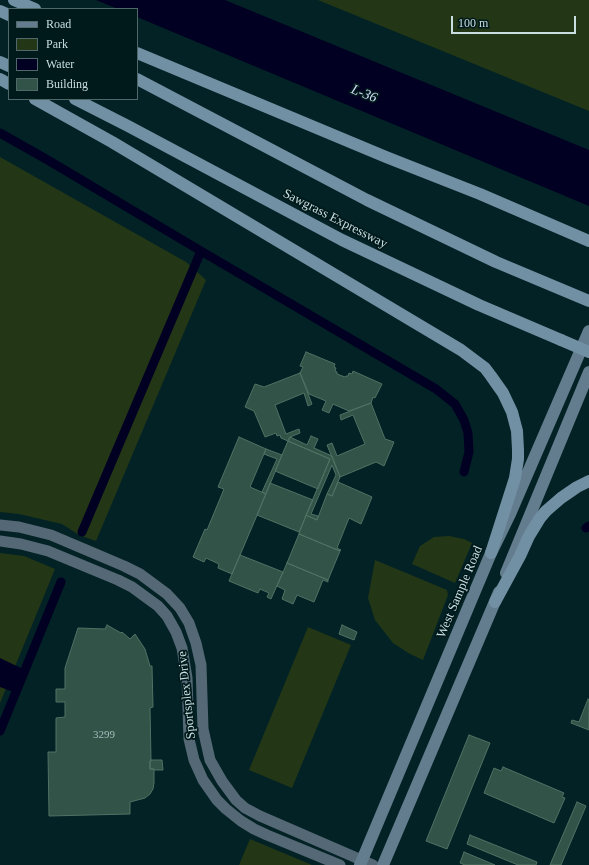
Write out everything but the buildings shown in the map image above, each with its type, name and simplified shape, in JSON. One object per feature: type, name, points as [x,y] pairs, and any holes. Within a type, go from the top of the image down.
[{"type":"highway","points":[[14,0],[33,8]]},
{"type":"highway","points":[[138,53],[386,157],[480,194],[589,241]]},
{"type":"highway","points":[[138,80],[367,200],[496,262],[584,298]]},
{"type":"highway","points":[[37,100],[112,142],[462,350],[485,368],[508,402],[514,421],[518,445],[518,459],[515,478],[492,552]]},
{"type":"highway","name":"Sawgrass Expressway","points":[[76,100],[128,126],[342,240],[479,305],[589,352]]},
{"type":"highway","points":[[495,602],[540,518],[553,504],[589,481]]},
{"type":"main road","name":"West Sample Road","points":[[365,863],[492,552],[510,514],[589,331]]},
{"type":"main road","points":[[383,865],[495,602],[589,372]]},
{"type":"street","name":"Sportsplex Drive","points":[[0,525],[26,528],[51,536],[124,566],[140,574],[167,594],[180,608],[189,623],[196,643],[201,666],[203,729],[210,760],[222,781],[236,800],[246,808],[260,816],[365,863]]},
{"type":"street","points":[[21,544],[26,528]]},
{"type":"street","name":"Sportsplex Drive","points":[[0,541],[21,544],[48,551],[118,580],[158,606],[170,621],[182,648],[187,678],[189,738],[194,760],[203,780],[217,800],[240,822],[267,835],[340,865]]},
{"type":"street","points":[[158,606],[167,594]]},
{"type":"green space","points":[[318,0],[589,0],[589,111]]},
{"type":"green space","points":[[0,157],[186,262],[206,280],[96,541],[79,535],[62,524],[19,514],[0,512]]},
{"type":"green space","points":[[449,536],[464,539],[472,543],[455,583],[412,564],[420,546],[434,537]]},
{"type":"green space","points":[[0,553],[24,556],[55,569],[0,703]]},
{"type":"green space","points":[[375,560],[447,590],[448,595],[423,660],[393,643],[375,620],[368,598]]},
{"type":"green space","points":[[308,627],[351,645],[292,788],[249,770]]},
{"type":"green space","points":[[250,839],[312,865],[239,865]]},
{"type":"water","name":"L-36","points":[[96,0],[225,0],[589,150],[589,206],[138,17],[138,8],[116,8]]},
{"type":"water","points":[[0,658],[25,670],[16,693],[0,687]]},
{"type":"waterway","points":[[0,133],[436,389],[455,404],[464,420],[468,433],[469,452],[464,472]]},
{"type":"waterway","points":[[82,532],[201,251]]},
{"type":"waterway","points":[[0,731],[61,582]]}]
